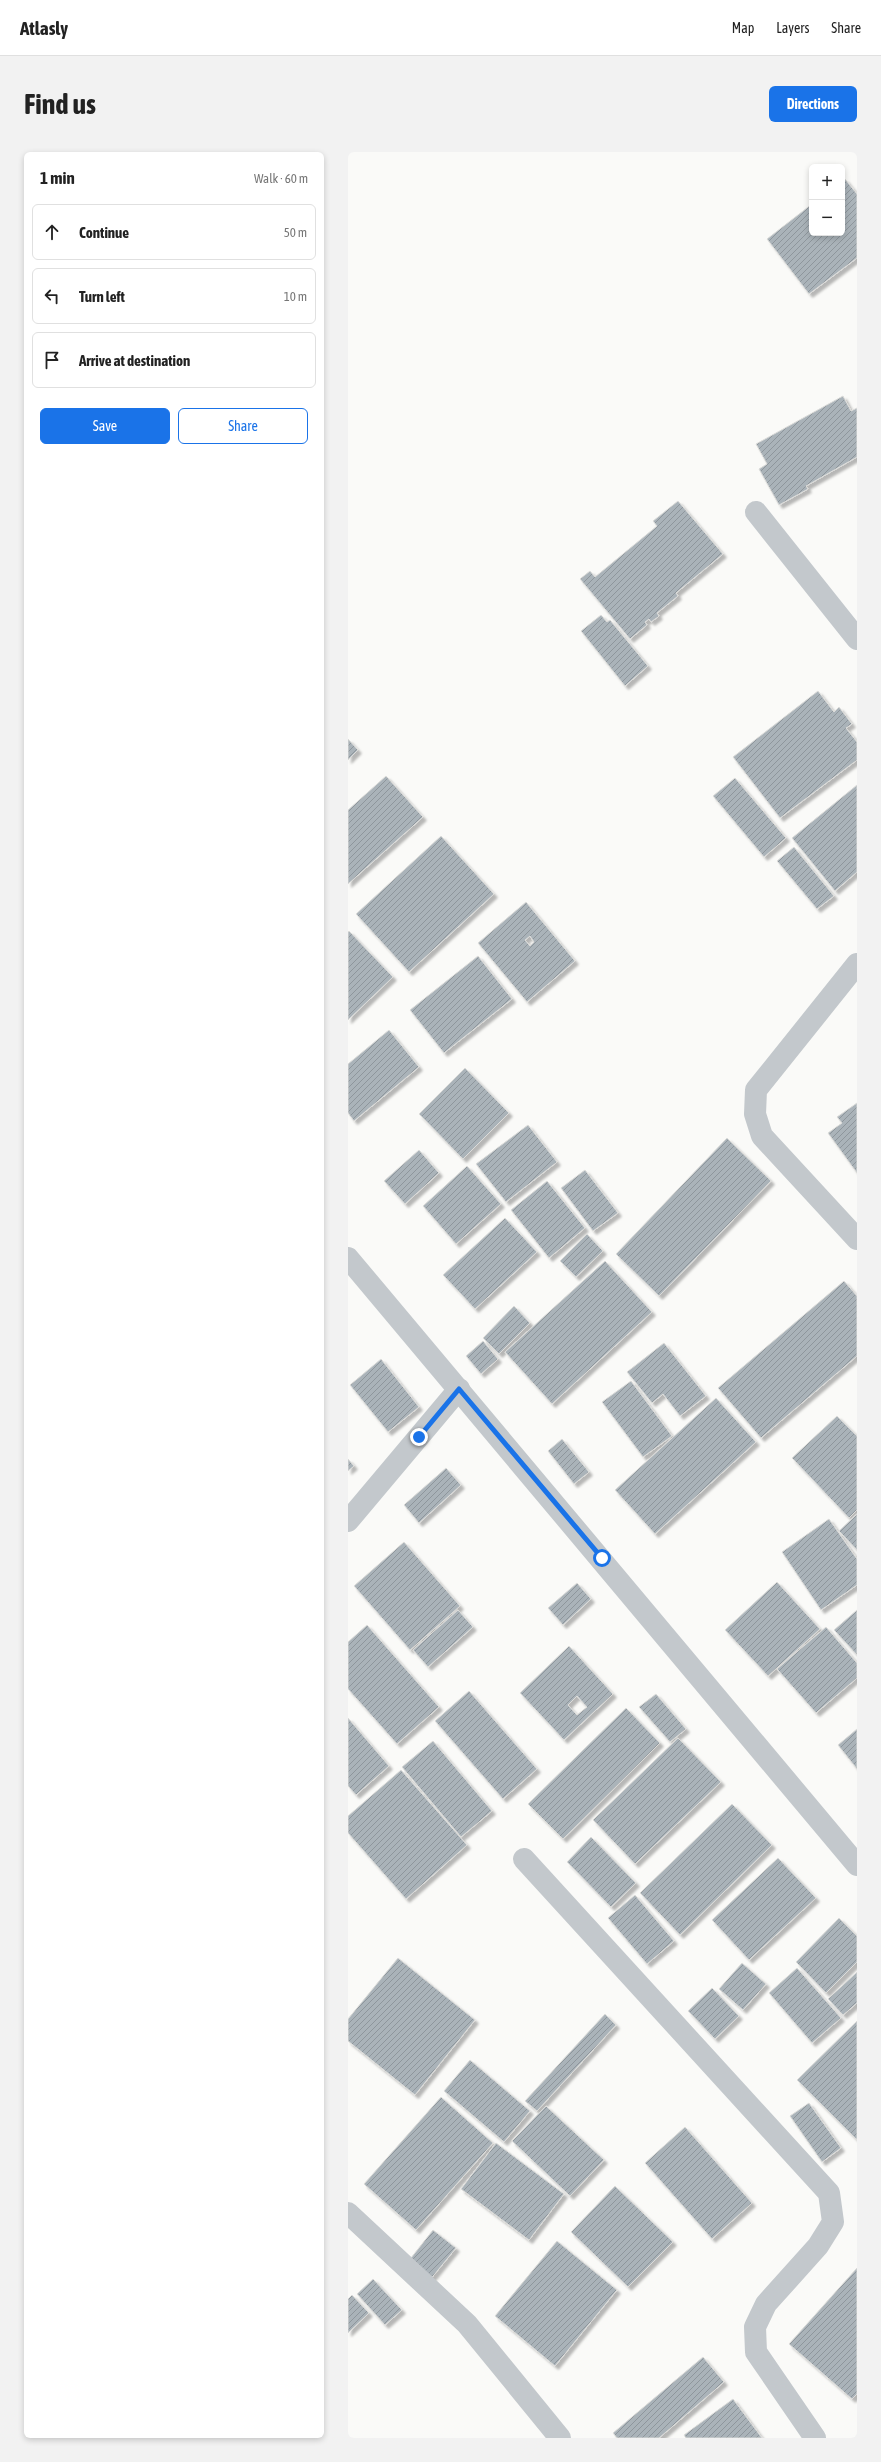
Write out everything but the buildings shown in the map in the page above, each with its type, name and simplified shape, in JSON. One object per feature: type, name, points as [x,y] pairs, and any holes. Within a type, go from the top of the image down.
[{"type":"street","points":[[756,512],[857,639]]},
{"type":"street","points":[[857,964],[756,1090],[755,1114],[762,1136],[857,1239]]},
{"type":"street","points":[[348,1258],[857,1865]]},
{"type":"street","points":[[348,1521],[459,1389]]},
{"type":"street","points":[[524,1859],[830,2193],[833,2222],[818,2246],[766,2304],[755,2327],[756,2352],[815,2438]]},
{"type":"street","points":[[348,2214],[467,2324],[560,2438]]},
{"type":"route","points":[[419,1437],[459,1389],[602,1558]]}]
